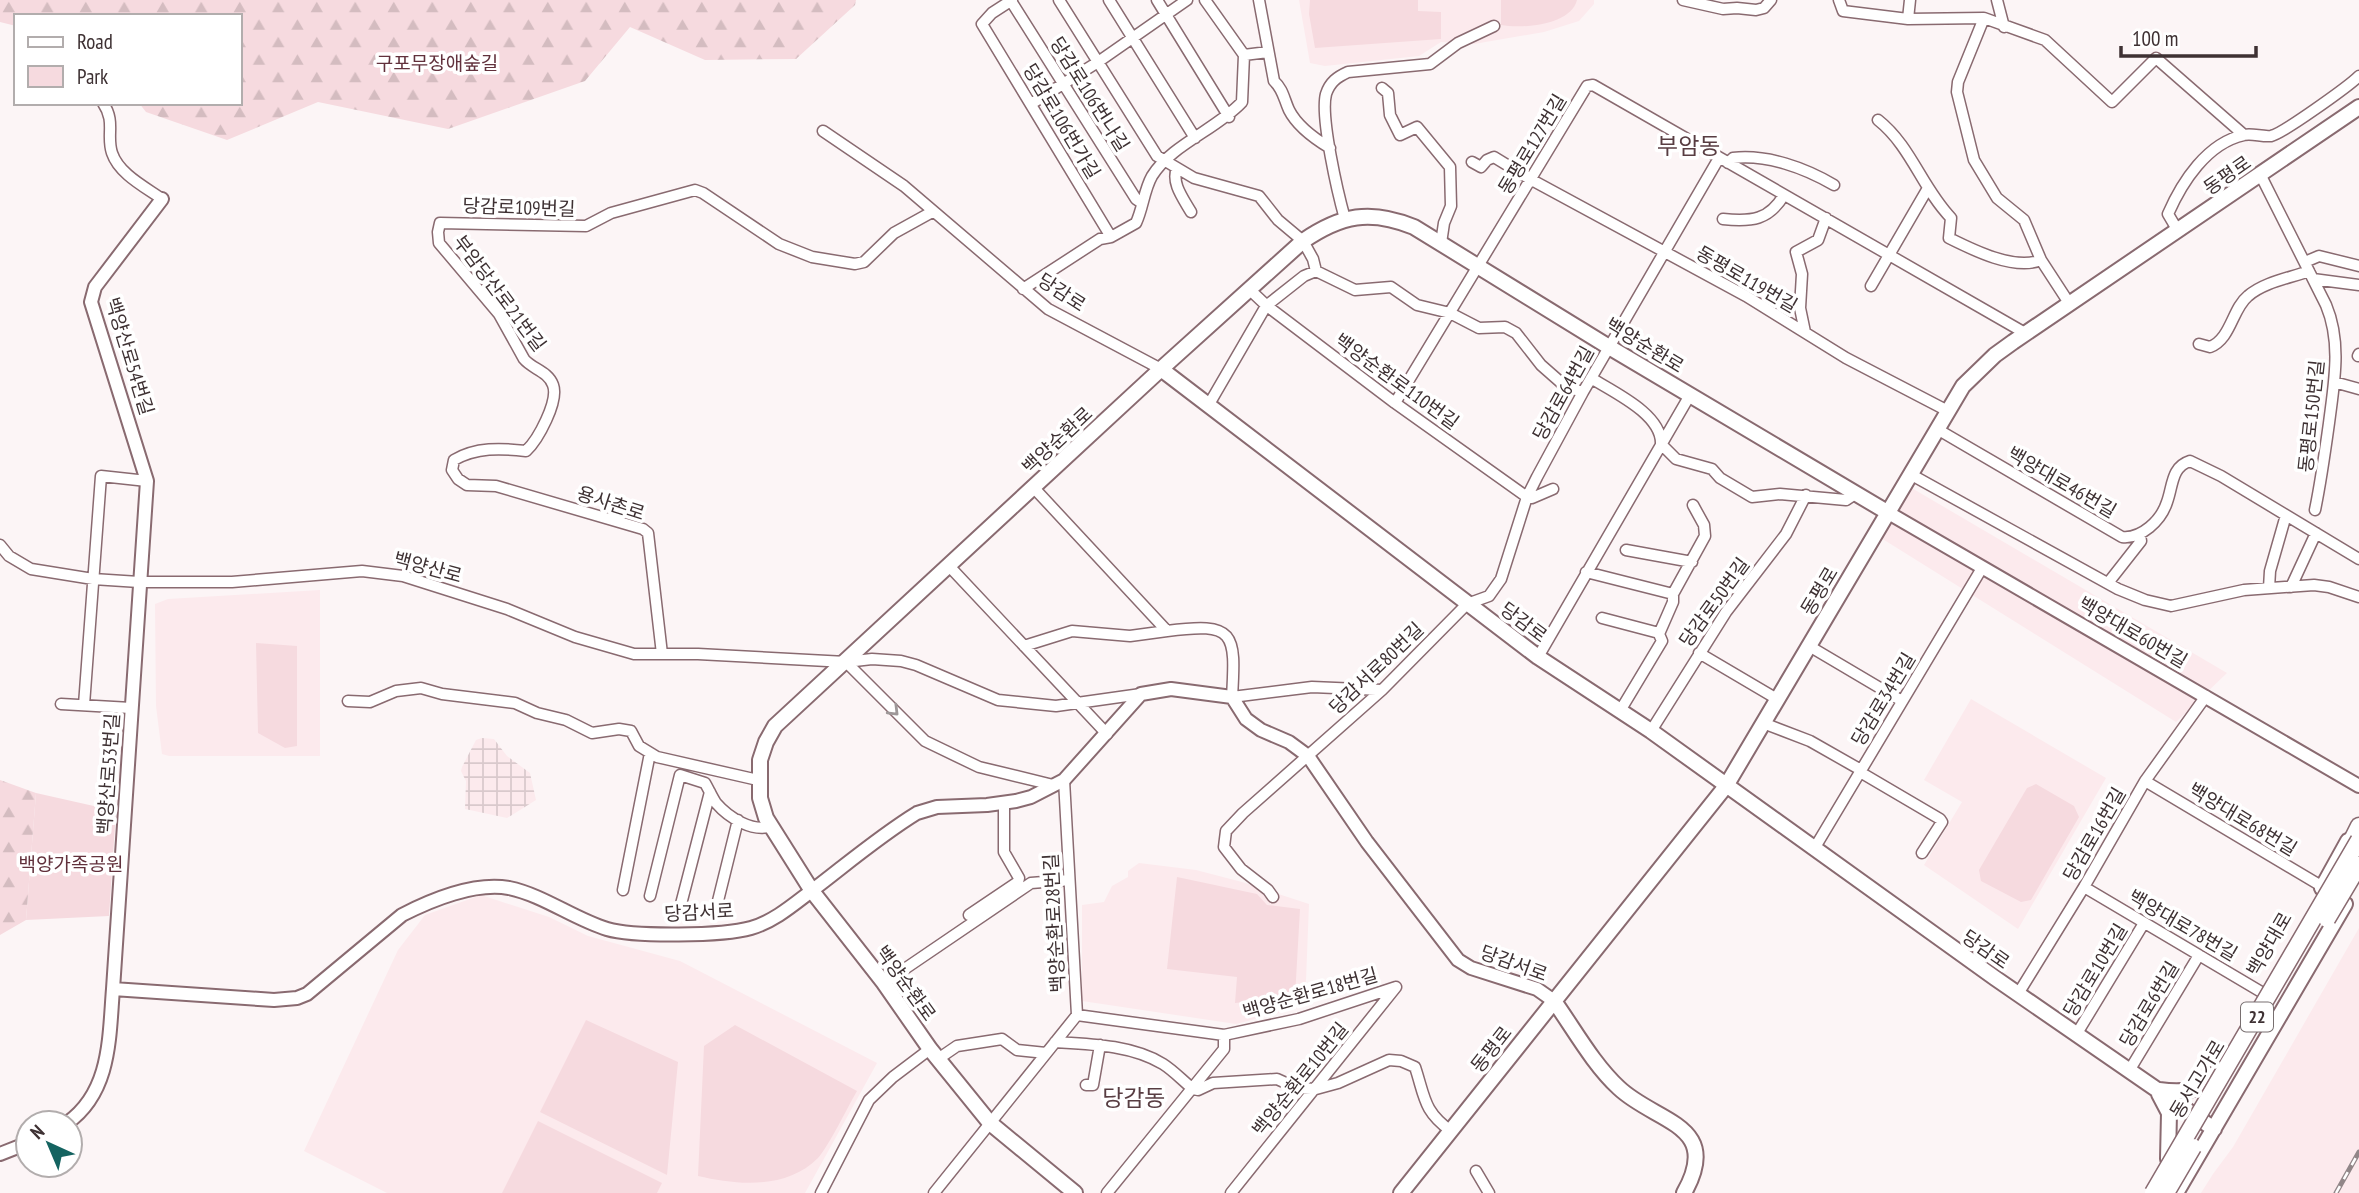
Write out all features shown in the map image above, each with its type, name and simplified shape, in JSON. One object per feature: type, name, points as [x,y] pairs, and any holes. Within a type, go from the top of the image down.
[{"type":"highway","points":[[2324,894],[2359,823]]},
{"type":"highway","name":"동서고가로","points":[[2153,1193],[2324,894],[2359,840]]},
{"type":"highway","name":"동서고가로","points":[[2166,1193],[2359,865]]},
{"type":"main road","name":"동평로","points":[[1401,1193],[1726,786],[1947,410],[1971,378],[1995,355],[2025,333],[2359,107]]},
{"type":"main road","name":"백양순환로","points":[[1075,1193],[990,1123],[934,1054],[812,891],[762,809],[758,780],[762,752],[775,726],[1303,241],[1319,230],[1345,219],[1366,216],[1394,220],[1414,227],[1609,347],[1887,512]]},
{"type":"main road","name":"당감로","points":[[1161,369],[1538,657],[1651,731],[2018,995],[2214,1129]]},
{"type":"main road","points":[[2176,1193],[2359,880]]},
{"type":"main road","name":"백양대로","points":[[2148,1193],[2263,993],[2324,894]]},
{"type":"main road","name":"당감서로","points":[[1554,1001],[1621,1091],[1685,1130],[1693,1140],[1696,1167],[1684,1193]]},
{"type":"main road","points":[[2156,1090],[2180,1092],[2198,1088],[2220,1069]]},
{"type":"main road","points":[[2156,1090],[2169,1113],[2168,1160]]},
{"type":"street","name":"당감로106번가길","points":[[1011,0],[982,24],[1111,237]]},
{"type":"street","name":"당감로106번나길","points":[[1011,0],[1136,199],[1142,203]]},
{"type":"street","points":[[1059,0],[1157,156],[1194,178],[1259,195],[1278,220],[1303,241],[1316,271]]},
{"type":"street","points":[[1109,0],[1195,138]]},
{"type":"street","points":[[1157,0],[1228,117]]},
{"type":"street","points":[[1031,104],[1098,62],[1187,0]]},
{"type":"street","points":[[1023,289],[1100,239],[1111,237],[1136,223],[1152,177],[1164,161],[1228,117],[1242,103],[1244,55],[1205,0]]},
{"type":"street","points":[[1259,0],[1274,80],[1281,88],[1289,110],[1317,141],[1330,148]]},
{"type":"street","points":[[1683,0],[1723,9],[1756,10],[1764,8],[1771,0]]},
{"type":"street","points":[[1839,0],[1843,11],[1908,19],[1984,18],[2045,40],[2112,102],[2156,58],[2244,135]]},
{"type":"street","points":[[1908,19],[1910,0]]},
{"type":"street","points":[[1997,0],[2004,27]]},
{"type":"street","points":[[1984,18],[1958,82],[1974,160],[1997,198],[2024,220],[2041,260],[2069,303]]},
{"type":"street","points":[[1345,219],[1330,148],[1325,97],[1331,84],[1338,76],[1348,72],[1430,64],[1458,43],[1494,26]]},
{"type":"street","points":[[1244,55],[1268,52]]},
{"type":"street","points":[[2178,231],[2168,214],[2181,186],[2220,145],[2244,135],[2272,136],[2348,87],[2359,76]]},
{"type":"street","name":"동평로127번길","points":[[1395,403],[1587,86],[1593,85],[2025,333]]},
{"type":"street","points":[[1382,88],[1388,93],[1390,115],[1400,135],[1418,127],[1450,167],[1451,206],[1444,223],[1441,243]]},
{"type":"street","name":"백양산로54번길","points":[[104,105],[110,114],[112,153],[127,174],[162,199],[95,287],[91,302],[147,481],[139,582]]},
{"type":"street","points":[[1878,120],[1895,134],[1924,177],[1928,188],[1951,218],[1949,238],[1991,256],[2031,264],[2041,260]]},
{"type":"street","name":"당감로","points":[[823,131],[904,186],[1048,309],[1161,369]]},
{"type":"street","points":[[1723,160],[1744,156],[1793,165],[1834,186]]},
{"type":"street","name":"동평로119번길","points":[[1472,162],[1481,167],[1494,157],[1746,296],[1846,358],[1947,410]]},
{"type":"street","name":"당감로64번길","points":[[1467,604],[1489,596],[1498,585],[1527,497],[1609,347],[1723,160]]},
{"type":"street","points":[[1177,169],[1175,182],[1191,212]]},
{"type":"street","name":"동평로150번길","points":[[2260,174],[2332,320],[2336,349],[2334,382],[2315,510]]},
{"type":"street","points":[[1871,286],[1928,188]]},
{"type":"street","name":"당감로109번길","points":[[440,223],[586,226],[611,213],[695,190],[703,192],[779,244],[812,257],[855,264],[864,262],[894,233],[932,212]]},
{"type":"street","points":[[1723,219],[1767,216],[1784,195]]},
{"type":"street","points":[[1805,332],[1800,308],[1802,274],[1797,252],[1818,240],[1826,218]]},
{"type":"street","name":"부암당산로21번길","points":[[440,223],[439,243],[499,314],[528,364],[539,368],[553,384],[555,398],[534,444],[526,451],[488,449],[472,452],[454,460],[452,470]]},
{"type":"street","points":[[2309,271],[2319,256],[2359,266]]},
{"type":"street","points":[[1208,406],[1266,306],[1304,276],[1316,271],[1355,290],[1391,287],[1417,304],[1450,313],[1479,328],[1505,327],[1516,333],[1552,376],[1566,387],[1583,392]]},
{"type":"street","points":[[2199,344],[2210,347],[2220,341],[2246,297],[2259,288],[2309,271],[2359,285]]},
{"type":"street","name":"백양순환로110번길","points":[[1250,289],[1266,306],[1395,403],[1527,497]]},
{"type":"street","points":[[1591,378],[1642,411],[1653,422],[1661,444],[1676,459],[1712,469],[1720,478],[1752,497],[1780,494],[1846,500],[1855,494]]},
{"type":"street","points":[[2334,382],[2359,389]]},
{"type":"street","points":[[1538,657],[1690,395]]},
{"type":"street","name":"백양대로46번길","points":[[1937,429],[2122,537],[2140,535]]},
{"type":"street","points":[[2108,583],[2141,541],[2140,535],[2167,505],[2176,470],[2190,461],[2221,476],[2359,559]]},
{"type":"street","name":"용사촌로","points":[[452,470],[458,479],[467,485],[496,486],[643,529],[648,533],[662,654]]},
{"type":"street","points":[[1910,474],[2108,583],[2145,600],[2171,606],[2233,592],[2291,587],[2329,587],[2359,597]]},
{"type":"street","points":[[84,705],[101,477],[147,481]]},
{"type":"street","points":[[1034,488],[1167,631]]},
{"type":"street","points":[[1527,497],[1532,498],[1553,489]]},
{"type":"street","name":"당감로50번길","points":[[1651,731],[1751,576],[1786,534],[1806,495]]},
{"type":"street","points":[[1620,711],[1662,641],[1659,632],[1673,602],[1673,594],[1705,536],[1704,525],[1693,505]]},
{"type":"street","name":"백양대로60번길","points":[[1887,512],[2359,786]]},
{"type":"street","points":[[2269,588],[2275,551],[2286,515]]},
{"type":"street","points":[[2291,587],[2316,533]]},
{"type":"street","name":"백양산로","points":[[0,545],[9,556],[31,569],[93,579],[232,582],[362,571],[403,576],[508,609],[593,643],[634,654],[698,654],[846,662],[872,659],[901,661],[998,700],[1056,706],[1141,694]]},
{"type":"street","points":[[1626,550],[1692,562]]},
{"type":"street","points":[[949,566],[1107,734]]},
{"type":"street","name":"당감로34번길","points":[[1814,849],[1982,568]]},
{"type":"street","points":[[1586,572],[1673,594]]},
{"type":"street","name":"백양산로53번길","points":[[81,1109],[89,1101],[103,1076],[107,1060],[139,582]]},
{"type":"street","name":"당감서로80번길","points":[[1308,756],[1382,690],[1467,604]]},
{"type":"street","points":[[1602,618],[1659,632]]},
{"type":"street","points":[[1024,646],[1072,631],[1130,636],[1210,627],[1224,633],[1234,654],[1232,697]]},
{"type":"street","points":[[1809,646],[1902,701]]},
{"type":"street","points":[[1699,653],[1777,699]]},
{"type":"street","points":[[846,662],[925,741],[978,767],[1059,783]]},
{"type":"street","points":[[1141,694],[1171,689],[1232,697],[1312,687],[1382,690]]},
{"type":"street","points":[[348,701],[370,702],[397,691],[421,688],[442,694],[515,703],[537,713],[566,720],[592,733],[619,729],[631,731],[639,746],[657,757],[758,780]]},
{"type":"street","name":"당감서로","points":[[113,989],[274,1000],[297,998],[320,985],[402,915],[476,887],[510,888],[598,926],[639,934],[725,932],[751,928],[780,915],[896,827],[927,808],[1004,804],[1031,797],[1059,783],[1141,694]]},
{"type":"street","name":"당감로16번길","points":[[2018,995],[2145,781],[2206,696]]},
{"type":"street","name":"당감서로","points":[[1232,697],[1246,719],[1261,730],[1289,742],[1308,756],[1367,842],[1463,964],[1537,989],[1554,1001]]},
{"type":"street","points":[[61,704],[131,708]]},
{"type":"street","points":[[1763,723],[1810,741],[1940,819],[1941,822],[1922,853]]},
{"type":"street","points":[[623,890],[650,753]]},
{"type":"street","points":[[1273,897],[1236,863],[1224,847],[1224,838],[1226,831],[1242,813],[1308,756]]},
{"type":"street","points":[[650,896],[680,775],[705,783],[717,804],[738,820],[763,829],[772,827]]},
{"type":"street","name":"백양대로68번길","points":[[2145,781],[2324,894]]},
{"type":"street","name":"백양순환로28번길","points":[[934,1193],[1077,1015],[1069,880],[1059,783]]},
{"type":"street","points":[[680,908],[710,792]]},
{"type":"street","points":[[969,915],[1020,878],[1004,852],[1004,804]]},
{"type":"street","points":[[715,913],[738,820]]},
{"type":"street","points":[[884,984],[1031,883],[1069,880]]},
{"type":"street","name":"백양대로78번길","points":[[2084,887],[2263,993]]},
{"type":"street","name":"당감로10번길","points":[[2076,1035],[2144,923]]},
{"type":"street","name":"당감로6번길","points":[[2130,1071],[2199,955]]},
{"type":"street","name":"백양순환로18번길","points":[[1107,1193],[1224,1049],[1224,1035],[1299,1019],[1396,987]]},
{"type":"street","name":"백양순환로10번길","points":[[1231,1193],[1396,987]]},
{"type":"street","points":[[1077,1015],[1224,1035]]},
{"type":"street","points":[[821,1193],[869,1100],[893,1077],[934,1054],[957,1046],[1002,1039],[1017,1050],[1046,1053]]},
{"type":"street","points":[[1055,1042],[1100,1045],[1143,1056],[1162,1064],[1193,1089],[1198,1090],[1213,1083],[1277,1079],[1297,1088],[1314,1089],[1338,1083],[1389,1060],[1401,1060],[1415,1067],[1425,1106],[1437,1122],[1451,1132]]},
{"type":"street","points":[[1086,1085],[1093,1085],[1100,1045]]},
{"type":"street","points":[[1476,1171],[1489,1193]]},
{"type":"shaded area","points":[[1299,0],[1594,0],[1594,4],[1579,21],[1544,32],[1474,44],[1441,42],[1419,56],[1325,66],[1310,63]]},
{"type":"shaded area","points":[[1910,487],[2227,673],[2176,722],[1881,538]]},
{"type":"shaded area","points":[[320,590],[320,756],[162,754],[156,706],[155,604],[168,599]]},
{"type":"shaded area","points":[[1971,699],[2106,778],[2018,929],[1924,865],[1962,802],[1924,780]]},
{"type":"shaded area","points":[[494,739],[507,756],[530,773],[536,800],[507,818],[465,809],[466,781],[461,771],[476,740]]},
{"type":"shaded area","points":[[1139,863],[1196,870],[1309,904],[1305,1006],[1236,1024],[1082,1001],[1082,905],[1104,902],[1112,886],[1128,877],[1128,871]]},
{"type":"shaded area","points":[[481,895],[549,917],[588,936],[680,961],[877,1063],[805,1193],[387,1193],[304,1151],[398,950],[425,915]]},
{"type":"shaded area","points":[[2359,928],[2359,1193],[2201,1193],[2233,1147]]},
{"type":"green space","name":"구포무장애숲길","points":[[0,0],[856,0],[855,5],[796,59],[705,60],[630,27],[585,81],[448,129],[318,102],[227,140],[146,112],[141,105],[242,105],[242,14],[14,14],[14,26],[0,22]]},
{"type":"green space","points":[[1310,0],[1418,0],[1418,11],[1441,12],[1441,39],[1315,48],[1309,14]]},
{"type":"green space","points":[[1501,0],[1577,0],[1566,15],[1556,20],[1521,26],[1501,25]]},
{"type":"green space","points":[[256,643],[297,646],[297,746],[285,748],[258,733]]},
{"type":"green space","points":[[0,780],[36,793],[26,920],[0,935]]},
{"type":"green space","points":[[2036,784],[2074,806],[2079,817],[2031,900],[2021,902],[1981,881],[1979,870],[2027,788]]},
{"type":"green space","name":"백양가족공원","points":[[36,793],[116,811],[109,916],[26,920]]},
{"type":"green space","points":[[1177,877],[1257,894],[1267,905],[1300,909],[1295,997],[1235,1003],[1237,977],[1167,969]]},
{"type":"green space","points":[[586,1020],[678,1062],[667,1175],[540,1112]]},
{"type":"green space","points":[[735,1025],[857,1091],[818,1158],[791,1176],[745,1183],[698,1176],[704,1046]]},
{"type":"green space","points":[[538,1121],[662,1183],[657,1193],[502,1193]]},
{"type":"railway","points":[[2336,1193],[2359,1152]]},
{"type":"district","name":"부암동","points":[[1689,146]]},
{"type":"district","name":"당감동","points":[[1134,1098]]}]
